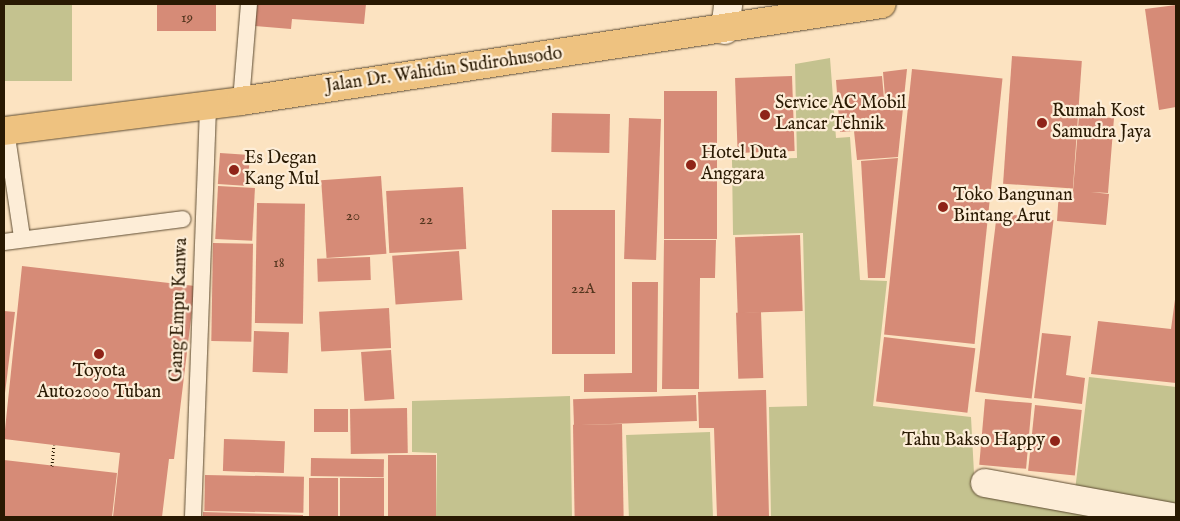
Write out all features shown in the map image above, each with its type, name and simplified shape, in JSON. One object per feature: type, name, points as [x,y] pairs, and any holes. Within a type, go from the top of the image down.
[{"type":"highway","name":"Jalan Dr. Wahidin Sudirohusodo","points":[[5,130],[241,100],[726,17],[882,4]]},
{"type":"street","points":[[985,483],[1172,517]]},
{"type":"lane","points":[[241,100],[249,4]]},
{"type":"lane","name":"Gang Empu Kanwa","points":[[193,517],[208,105]]},
{"type":"lane","points":[[5,130],[22,237]]},
{"type":"lane","points":[[4,242],[22,237],[183,219]]},
{"type":"path","points":[[52,466],[54,445]]},
{"type":"shaded area","points":[[4,4],[72,4],[72,81],[4,81]]},
{"type":"shaded area","points":[[830,58],[836,138],[850,137],[860,280],[887,281],[873,406],[971,417],[975,492],[1114,517],[771,517],[769,407],[807,406],[803,233],[733,235],[732,160],[797,158],[795,64]]},
{"type":"shaded area","points":[[1089,377],[1176,387],[1176,509],[1075,490]]},
{"type":"shaded area","points":[[570,396],[572,517],[436,517],[437,453],[412,452],[412,401]]},
{"type":"shaded area","points":[[710,432],[713,517],[629,517],[626,435]]},
{"type":"building","points":[[157,4],[216,4],[216,31],[157,31]]},
{"type":"building","points":[[257,4],[366,4],[364,24],[292,19],[291,29],[255,26]]},
{"type":"building","points":[[1176,5],[1176,107],[1159,110],[1145,9]]},
{"type":"building","name":"Rumah Kost Samudra Jaya","points":[[1012,56],[1082,61],[1073,189],[1003,184]]},
{"type":"building","points":[[907,69],[903,107],[886,109],[883,72]]},
{"type":"building","name":"Toko Bangunan Bintang Arut","points":[[912,69],[1003,79],[975,344],[884,335]]},
{"type":"building","name":"Service AC Mobil Lancar Tehnik","points":[[792,76],[795,151],[738,153],[735,78]]},
{"type":"building","points":[[882,76],[885,110],[903,108],[898,157],[857,160],[854,131],[840,132],[836,80]]},
{"type":"building","name":"Hotel Duta Anggara","points":[[664,91],[717,91],[717,239],[664,239]]},
{"type":"building","points":[[552,113],[610,114],[609,153],[551,152]]},
{"type":"building","points":[[1079,116],[1114,118],[1108,193],[1091,192],[1109,194],[1106,225],[1057,221],[1059,190],[1073,191]]},
{"type":"building","points":[[629,118],[661,119],[656,260],[624,259]]},
{"type":"building","name":"Es Degan Kang Mul","points":[[220,153],[250,155],[248,186],[218,184]]},
{"type":"building","points":[[898,158],[885,278],[868,278],[861,161]]},
{"type":"building","points":[[381,176],[386,254],[327,258],[321,180]]},
{"type":"building","points":[[218,186],[255,188],[252,241],[215,239]]},
{"type":"building","points":[[463,187],[466,249],[389,253],[386,191]]},
{"type":"building","points":[[257,203],[305,204],[303,324],[255,323]]},
{"type":"building","points":[[552,210],[615,210],[615,354],[552,354]]},
{"type":"building","points":[[997,213],[1054,220],[1032,399],[975,392]]},
{"type":"building","points":[[800,235],[803,311],[738,313],[735,237]]},
{"type":"building","points":[[664,240],[716,240],[715,278],[700,278],[699,389],[662,389]]},
{"type":"building","points":[[213,243],[253,244],[251,342],[211,341]]},
{"type":"building","points":[[459,251],[462,300],[396,305],[392,256]]},
{"type":"building","points":[[370,257],[371,280],[318,282],[317,259]]},
{"type":"building","name":"Toyota Auto2000 Tuban","points":[[22,266],[195,286],[174,459],[169,459],[162,517],[113,517],[120,453],[4,439]]},
{"type":"building","points":[[632,282],[658,282],[657,392],[584,392],[584,374],[632,373]]},
{"type":"building","points":[[1176,292],[1176,383],[1091,374],[1098,321],[1171,329]]},
{"type":"building","points":[[389,308],[391,348],[321,352],[319,312]]},
{"type":"building","points":[[4,311],[15,312],[5,393],[4,393]]},
{"type":"building","points":[[761,312],[763,378],[738,379],[736,313]]},
{"type":"building","points":[[254,331],[289,332],[288,373],[253,372]]},
{"type":"building","points":[[1042,333],[1071,336],[1066,375],[1085,378],[1082,404],[1034,398]]},
{"type":"building","points":[[884,337],[975,348],[967,413],[876,402]]},
{"type":"building","points":[[391,350],[394,399],[364,401],[361,352]]},
{"type":"building","points":[[766,390],[769,517],[717,517],[714,428],[699,428],[698,392]]},
{"type":"building","points":[[696,395],[697,421],[574,425],[573,399]]},
{"type":"building","points":[[985,399],[1032,403],[1026,469],[979,465]]},
{"type":"building","name":"Tahu Bakso Happy","points":[[1035,405],[1082,410],[1075,476],[1028,471]]},
{"type":"building","points":[[407,408],[408,453],[351,454],[350,409]]},
{"type":"building","points":[[314,409],[348,409],[348,432],[314,432]]},
{"type":"building","points":[[622,424],[624,517],[575,517],[573,425]]},
{"type":"building","points":[[224,439],[285,441],[284,473],[223,471]]},
{"type":"building","points":[[388,455],[436,455],[436,517],[388,517]]},
{"type":"building","points":[[311,458],[384,459],[384,477],[311,476]]},
{"type":"building","points":[[4,460],[117,473],[112,517],[4,517]]},
{"type":"building","points":[[205,475],[304,477],[303,513],[204,511]]},
{"type":"building","points":[[309,478],[338,478],[338,517],[309,517]]},
{"type":"building","points":[[340,478],[384,478],[384,517],[340,517]]},
{"type":"building","points":[[203,512],[303,515],[303,517],[203,517]]},
{"type":"place","name":"Service AC Mobil Lancar Tehnik","points":[[765,115]]},
{"type":"place","name":"Rumah Kost Samudra Jaya","points":[[1042,123]]},
{"type":"place","name":"Hotel Duta Anggara","points":[[691,165]]},
{"type":"place","name":"Es Degan Kang Mul","points":[[234,170]]},
{"type":"place","name":"Toko Bangunan Bintang Arut","points":[[943,207]]},
{"type":"place","name":"Toyota Auto2000 Tuban","points":[[99,354]]},
{"type":"place","name":"Tahu Bakso Happy","points":[[1055,441]]}]
